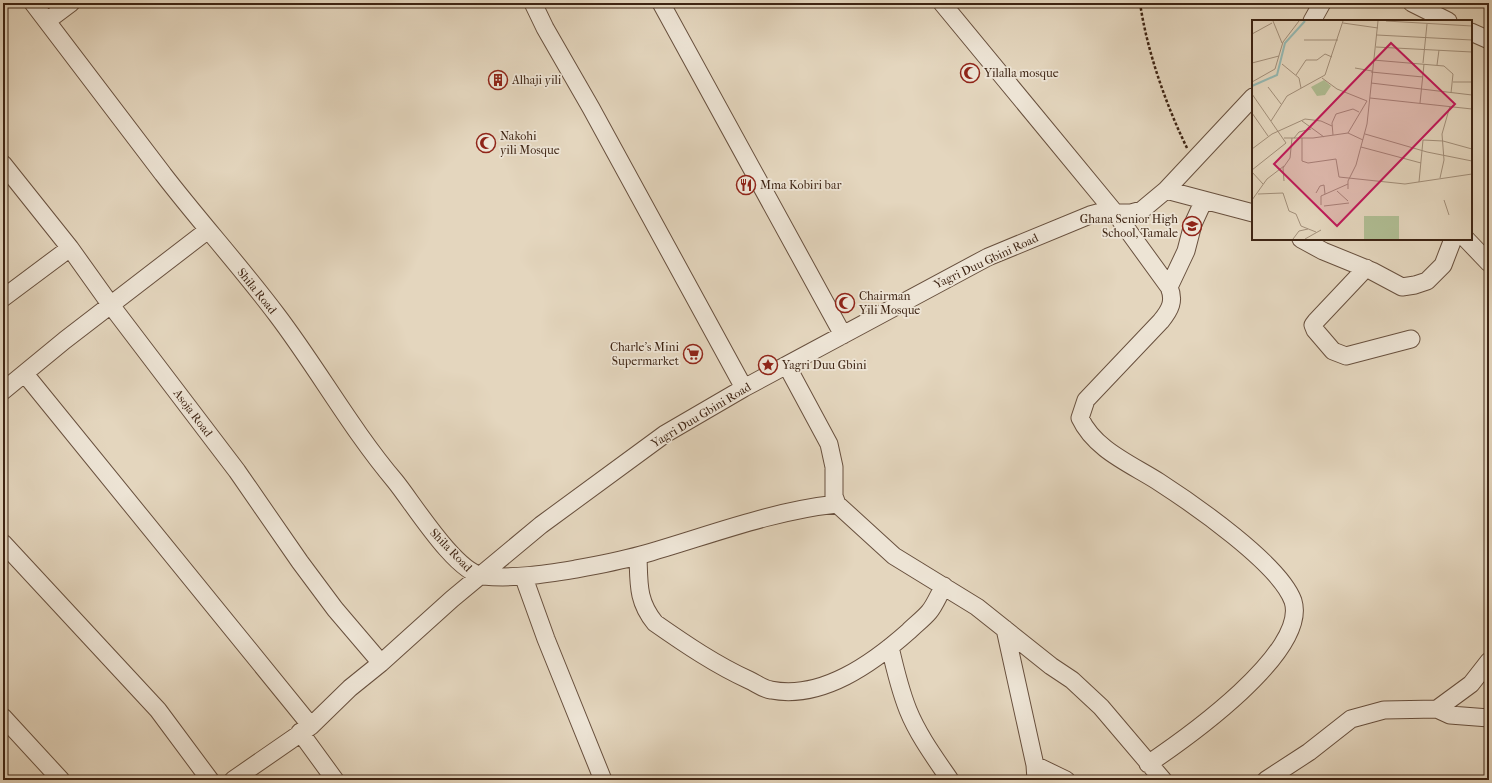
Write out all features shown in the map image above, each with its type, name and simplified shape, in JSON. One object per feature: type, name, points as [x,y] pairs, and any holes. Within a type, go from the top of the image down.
[{"type":"street","name":"Shila Road","points":[[33,3],[208,230],[297,341],[346,415],[378,460],[403,490],[422,519],[464,566],[474,573],[481,575]]},
{"type":"street","points":[[47,20],[71,3]]},
{"type":"street","points":[[534,3],[545,28],[591,108],[744,388]]},
{"type":"street","points":[[661,3],[843,335]]},
{"type":"street","points":[[942,3],[1116,214],[1169,287],[1172,300],[1168,313],[1086,400],[1080,418],[1084,426],[1099,443],[1123,461],[1204,512],[1273,570],[1285,585],[1293,602],[1294,620],[1282,648],[1232,700],[1200,727],[1148,764]]},
{"type":"street","points":[[1313,20],[1322,3]]},
{"type":"street","points":[[1412,3],[1446,20]]},
{"type":"street","points":[[1472,32],[1489,40]]},
{"type":"street","name":"Yagri Duu Gbini Road","points":[[233,780],[305,729],[452,599],[542,525],[631,458],[666,434],[744,388],[988,257],[1090,215],[1101,212],[1116,214],[1131,213],[1142,210],[1166,190],[1252,98]]},
{"type":"street","name":"Asoja Road","points":[[3,164],[70,248],[110,304],[238,471],[300,562],[335,609],[381,663]]},
{"type":"street","points":[[1166,190],[1252,214]]},
{"type":"street","points":[[1169,287],[1186,251],[1193,224],[1204,200]]},
{"type":"street","points":[[3,391],[110,304],[208,230]]},
{"type":"street","points":[[1303,240],[1366,268],[1402,287],[1415,286],[1427,281],[1443,265],[1453,240]]},
{"type":"street","points":[[1467,240],[1489,262]]},
{"type":"street","points":[[3,298],[70,248]]},
{"type":"street","points":[[1366,268],[1316,320],[1313,325],[1314,330],[1332,351],[1346,356],[1411,339]]},
{"type":"street","points":[[787,366],[829,444],[834,468],[834,496],[837,504],[894,556],[977,607],[1085,691],[1163,780]]},
{"type":"street","points":[[25,374],[305,729],[335,780]]},
{"type":"street","points":[[481,575],[524,578],[638,556],[706,535],[788,513],[815,506],[837,504]]},
{"type":"street","points":[[3,543],[158,710],[210,780]]},
{"type":"street","points":[[638,556],[639,592],[646,612],[655,623],[735,674],[769,690],[790,693],[814,688],[852,673],[890,647],[929,612],[944,586]]},
{"type":"street","points":[[524,578],[546,639],[603,780]]},
{"type":"street","points":[[1005,630],[1036,772],[1066,780]]},
{"type":"street","points":[[890,647],[898,681],[909,712],[926,743],[950,780]]},
{"type":"street","points":[[1437,709],[1471,684],[1489,661]]},
{"type":"street","points":[[1266,780],[1309,752],[1351,719],[1384,710],[1437,709],[1450,715],[1489,718]]},
{"type":"street","points":[[3,717],[61,780]]},
{"type":"path","points":[[1140,3],[1155,65],[1170,113],[1193,161]]},
{"type":"place","name":"Yilalla mosque","points":[[970,73]]},
{"type":"place","name":"Alhaji yili","points":[[498,80]]},
{"type":"place","name":"Nakohi yili Mosque","points":[[486,143]]},
{"type":"place","name":"Mma Kobiri bar","points":[[746,185]]},
{"type":"place","name":"Ghana Senior High School, Tamale","points":[[1192,226]]},
{"type":"place","name":"Chairman Yili Mosque","points":[[845,303]]},
{"type":"place","name":"Charle's Mini Supermarket","points":[[693,354]]},
{"type":"place","name":"Yagri Duu Gbini","points":[[768,365]]}]
